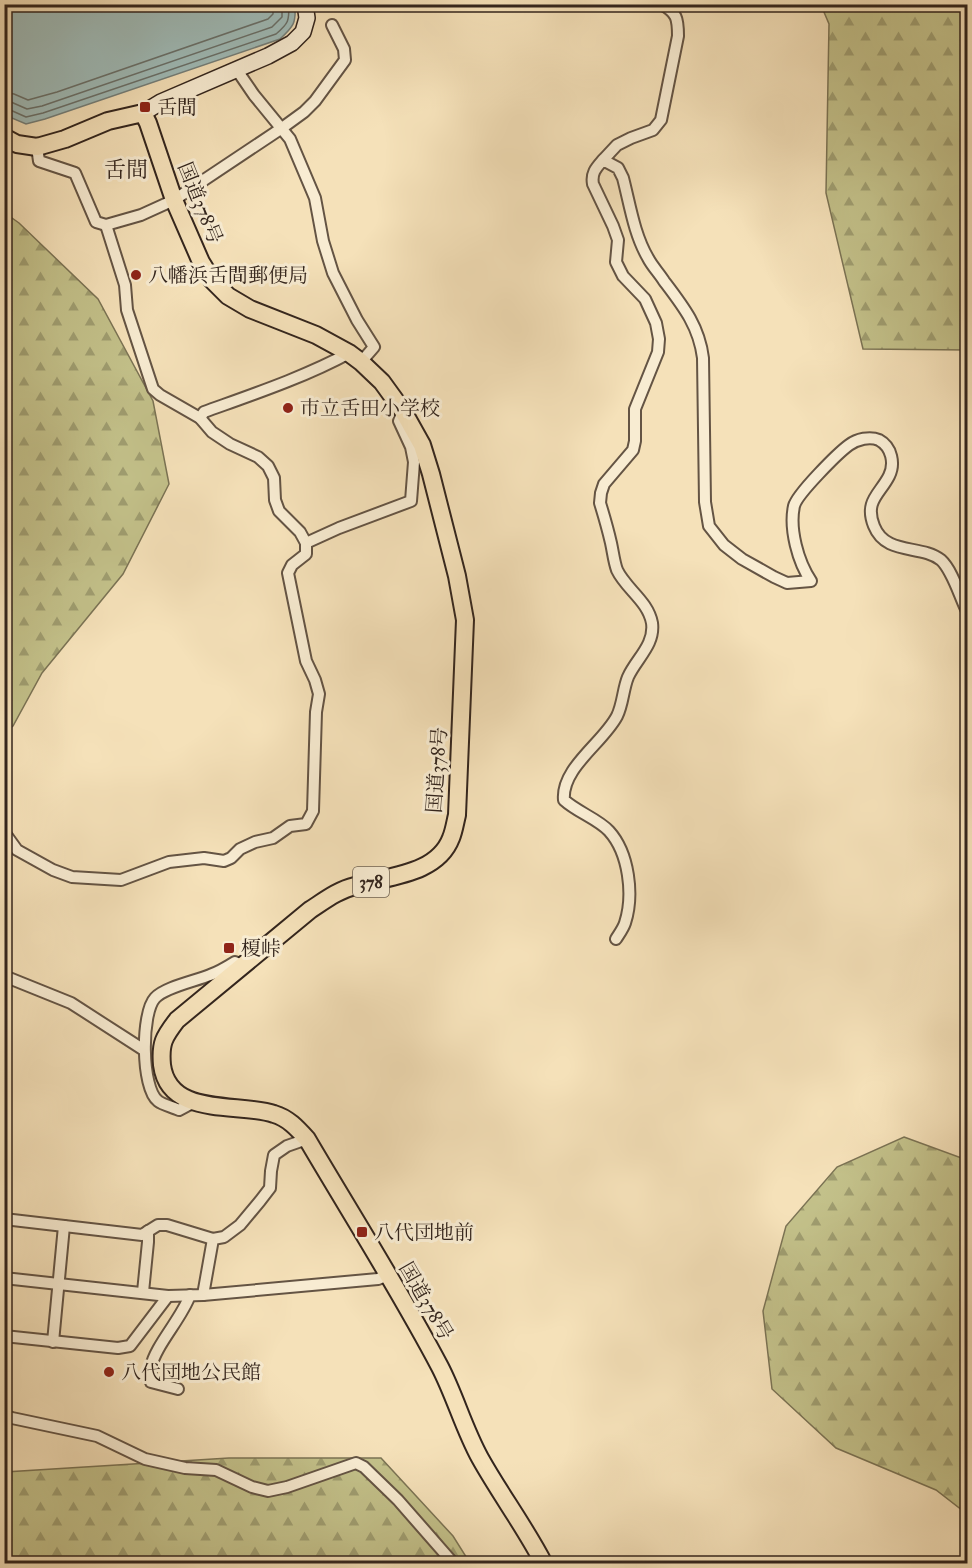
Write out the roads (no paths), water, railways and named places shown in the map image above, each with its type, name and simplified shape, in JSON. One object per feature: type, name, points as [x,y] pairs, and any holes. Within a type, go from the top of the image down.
[{"type":"highway","points":[[4,137],[17,144],[37,147],[108,121],[143,113]]},
{"type":"highway","name":"国道378号","points":[[143,113],[174,200],[201,262],[212,280],[228,296],[250,309],[316,335],[355,357],[382,382],[403,411],[422,446],[431,474],[458,576],[465,620],[457,816],[451,839],[440,855],[425,866],[352,886],[310,910],[177,1020],[166,1034],[161,1051],[164,1076],[176,1093],[194,1102],[214,1107],[258,1109],[277,1115],[294,1125],[307,1139],[441,1369],[479,1456],[544,1563]]},
{"type":"main road","points":[[143,113],[161,102],[268,56],[292,43],[303,32],[306,18],[305,4]]},
{"type":"street","points":[[616,939],[625,924],[629,900],[628,871],[621,847],[608,830],[569,805],[564,800],[563,791],[570,775],[616,717],[628,678],[650,644],[652,624],[644,604],[617,569],[600,503],[604,484],[633,450],[635,409],[658,352],[659,339],[656,323],[645,299],[623,276],[616,262],[618,240],[592,177],[593,172],[617,146],[653,130],[661,120],[678,36],[678,22],[673,11],[661,4]]},
{"type":"street","points":[[37,147],[39,160],[75,173],[96,222],[105,225],[141,215],[174,200],[304,112],[345,60],[344,49],[332,26]]},
{"type":"street","points":[[200,418],[204,412],[335,361],[355,357],[374,347],[333,273],[323,241],[315,198],[290,139],[254,95],[237,69]]},
{"type":"street","points":[[603,160],[618,168],[623,178],[640,244],[692,320],[699,339],[703,358],[705,502],[710,526],[724,545],[742,559],[787,583],[811,581],[801,563],[793,528],[794,506],[799,495],[848,445],[868,438],[878,439],[890,452],[892,464],[889,476],[875,496],[871,509],[875,529],[892,544],[940,560],[952,577],[968,613]]},
{"type":"street","points":[[4,832],[17,850],[53,870],[72,877],[121,880],[169,862],[204,858],[224,861],[240,849],[255,842],[273,838],[290,826],[306,824],[313,811],[315,723],[319,694],[306,661],[288,573],[292,566],[306,554],[306,543],[300,532],[279,511],[275,500],[274,478],[268,466],[258,457],[230,444],[212,432],[200,418],[160,395],[153,388],[127,310],[125,285],[105,225]]},
{"type":"street","points":[[306,543],[411,501],[414,462],[411,447],[399,421],[403,411]]},
{"type":"street","points":[[194,1102],[179,1110],[157,1101],[150,1089],[144,1050],[147,1017],[154,999],[172,988],[211,975],[235,962],[243,966]]},
{"type":"street","points":[[4,976],[71,1003],[144,1050]]},
{"type":"street","points":[[4,1219],[142,1235],[158,1225],[167,1225],[213,1239],[224,1237],[240,1225],[270,1188],[274,1155],[287,1146],[307,1139]]},
{"type":"street","points":[[53,1342],[64,1226]]},
{"type":"street","points":[[143,1292],[148,1231]]},
{"type":"street","points":[[203,1294],[213,1239]]},
{"type":"street","points":[[4,1278],[168,1296],[378,1279],[388,1275]]},
{"type":"street","points":[[178,1389],[151,1382],[152,1366],[157,1352],[187,1304],[190,1295]]},
{"type":"street","points":[[4,1336],[118,1348],[130,1346],[168,1296]]},
{"type":"street","points":[[4,1415],[97,1436],[145,1459],[185,1468],[216,1470],[268,1491],[287,1487],[356,1463],[364,1467],[398,1500],[454,1563]]},
{"type":"water","points":[[4,5],[295,5],[295,11],[293,24],[280,39],[26,124],[7,116],[5,112]]},
{"type":"place","name":"舌間","points":[[145,107]]},
{"type":"place","name":"八幡浜舌間郵便局","points":[[136,275]]},
{"type":"place","name":"市立舌田小学校","points":[[288,408]]},
{"type":"place","name":"榎峠","points":[[229,948]]},
{"type":"place","name":"八代団地前","points":[[362,1232]]},
{"type":"place","name":"八代団地公民館","points":[[109,1372]]},
{"type":"district","name":"舌間","points":[[126,170]]}]
